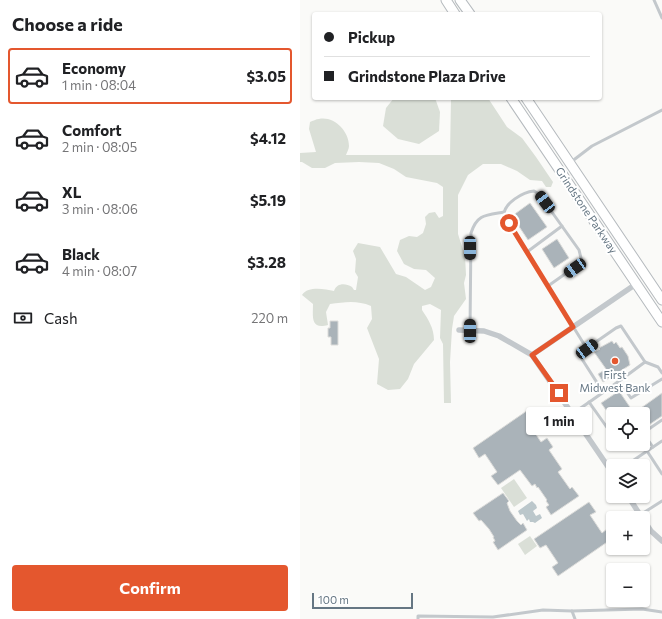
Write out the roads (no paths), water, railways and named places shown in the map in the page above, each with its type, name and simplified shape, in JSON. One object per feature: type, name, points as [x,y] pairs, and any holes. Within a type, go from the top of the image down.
[{"type":"main road","points":[[446,0],[454,12]]},
{"type":"main road","points":[[460,0],[469,12]]},
{"type":"main road","name":"Grindstone Parkway","points":[[512,100],[662,322]]},
{"type":"main road","name":"Grindstone Parkway","points":[[527,100],[662,300]]},
{"type":"street","points":[[532,355],[636,284]]},
{"type":"street","points":[[459,330],[484,331],[499,336],[532,355],[606,464]]},
{"type":"street","points":[[650,530],[662,541]]},
{"type":"lane","points":[[654,0],[662,18]]},
{"type":"lane","points":[[570,163],[592,146],[662,110]]},
{"type":"lane","points":[[470,331],[470,233],[474,223],[484,215],[504,212],[516,198],[525,193],[534,191],[539,194],[579,250],[582,262],[548,286]]},
{"type":"lane","points":[[504,212],[504,215],[587,349]]},
{"type":"lane","points":[[527,252],[562,226]]},
{"type":"lane","points":[[603,392],[580,358],[580,353],[620,326],[646,362],[658,368],[662,373]]},
{"type":"lane","points":[[572,414],[646,362]]},
{"type":"lane","points":[[619,381],[631,398],[662,379]]},
{"type":"lane","points":[[590,402],[606,426]]},
{"type":"lane","points":[[650,428],[662,420]]},
{"type":"lane","points":[[650,449],[662,441]]},
{"type":"lane","points":[[650,443],[653,447]]},
{"type":"lane","points":[[635,459],[647,451],[662,474]]},
{"type":"lane","points":[[650,511],[662,501]]},
{"type":"lane","points":[[418,619],[418,616],[493,617],[542,610],[572,611],[642,608],[662,612]]},
{"type":"lane","points":[[572,611],[575,619]]},
{"type":"place","name":"First Midwest Bank","points":[[615,361]]}]
